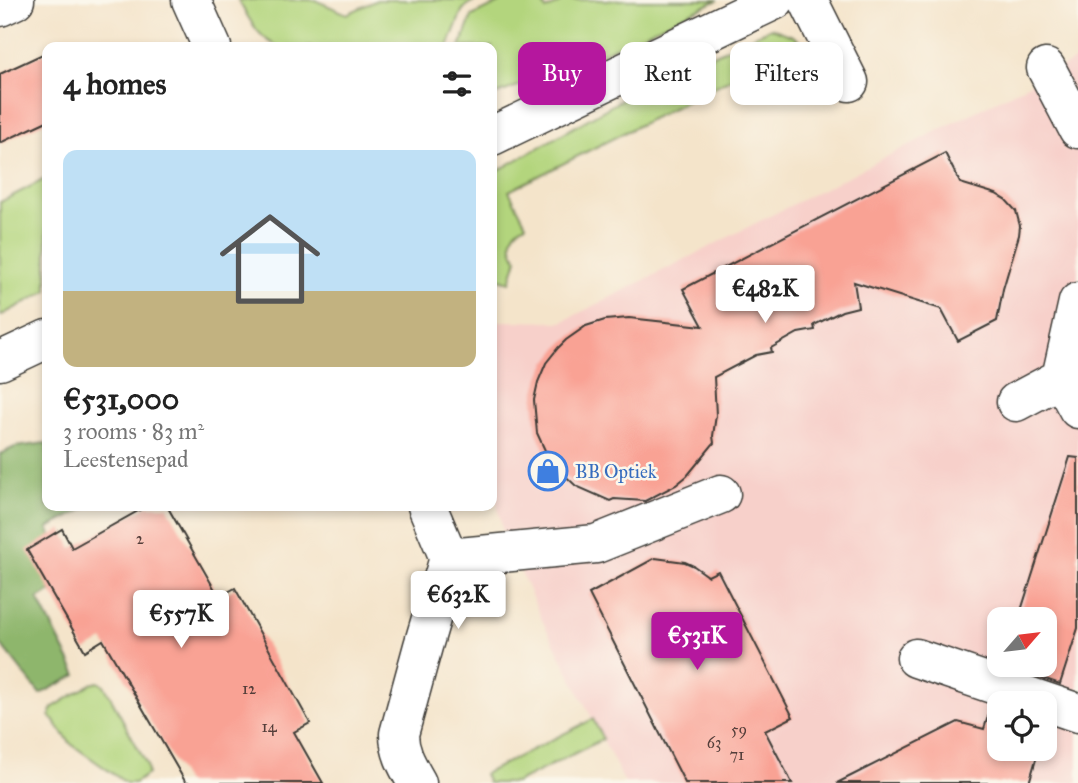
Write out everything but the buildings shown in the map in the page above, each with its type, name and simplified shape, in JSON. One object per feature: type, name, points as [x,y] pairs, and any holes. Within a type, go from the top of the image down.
[{"type":"street","points":[[0,7],[15,0]]},
{"type":"street","points":[[191,0],[210,42]]},
{"type":"street","points":[[497,134],[775,0]]},
{"type":"street","points":[[808,0],[849,82]]},
{"type":"street","points":[[1046,68],[1078,129]]},
{"type":"street","points":[[1016,401],[1070,393],[1078,302]]},
{"type":"street","points":[[0,361],[42,341]]},
{"type":"street","points":[[449,558],[596,544],[721,494]]},
{"type":"street","points":[[417,783],[402,755],[399,734],[449,558],[429,511]]},
{"type":"street","points":[[916,658],[1078,713]]},
{"type":"shaded area","points":[[1078,59],[1078,783],[625,783],[541,618],[502,529],[497,504],[497,321],[562,322]]},
{"type":"green space","points":[[238,0],[315,0],[347,14],[377,0],[477,0],[462,11],[450,42],[270,42],[251,22]]},
{"type":"green space","points":[[506,0],[541,0],[546,10],[566,0],[718,0],[626,42],[620,42],[620,45],[606,51],[606,42],[518,42],[518,86],[497,94],[497,42],[462,42],[472,16]]},
{"type":"green space","points":[[771,28],[801,42],[741,42]]},
{"type":"green space","points":[[730,47],[730,79],[716,86],[716,54]]},
{"type":"green space","points":[[620,101],[620,105],[679,105],[509,191],[526,224],[517,230],[512,239],[512,249],[517,259],[510,282],[497,278],[497,171]]},
{"type":"green space","points":[[42,181],[42,294],[0,316],[0,202]]},
{"type":"green space","points":[[42,444],[42,511],[80,511],[48,528],[70,579],[38,599],[77,675],[40,694],[0,643],[0,454],[15,447]]},
{"type":"green space","points":[[98,682],[104,685],[147,765],[148,774],[134,783],[126,783],[71,744],[50,716],[52,708]]},
{"type":"green space","points":[[593,719],[603,739],[516,783],[488,783],[484,774]]},
{"type":"place","name":"BB Optiek","points":[[548,471]]}]
